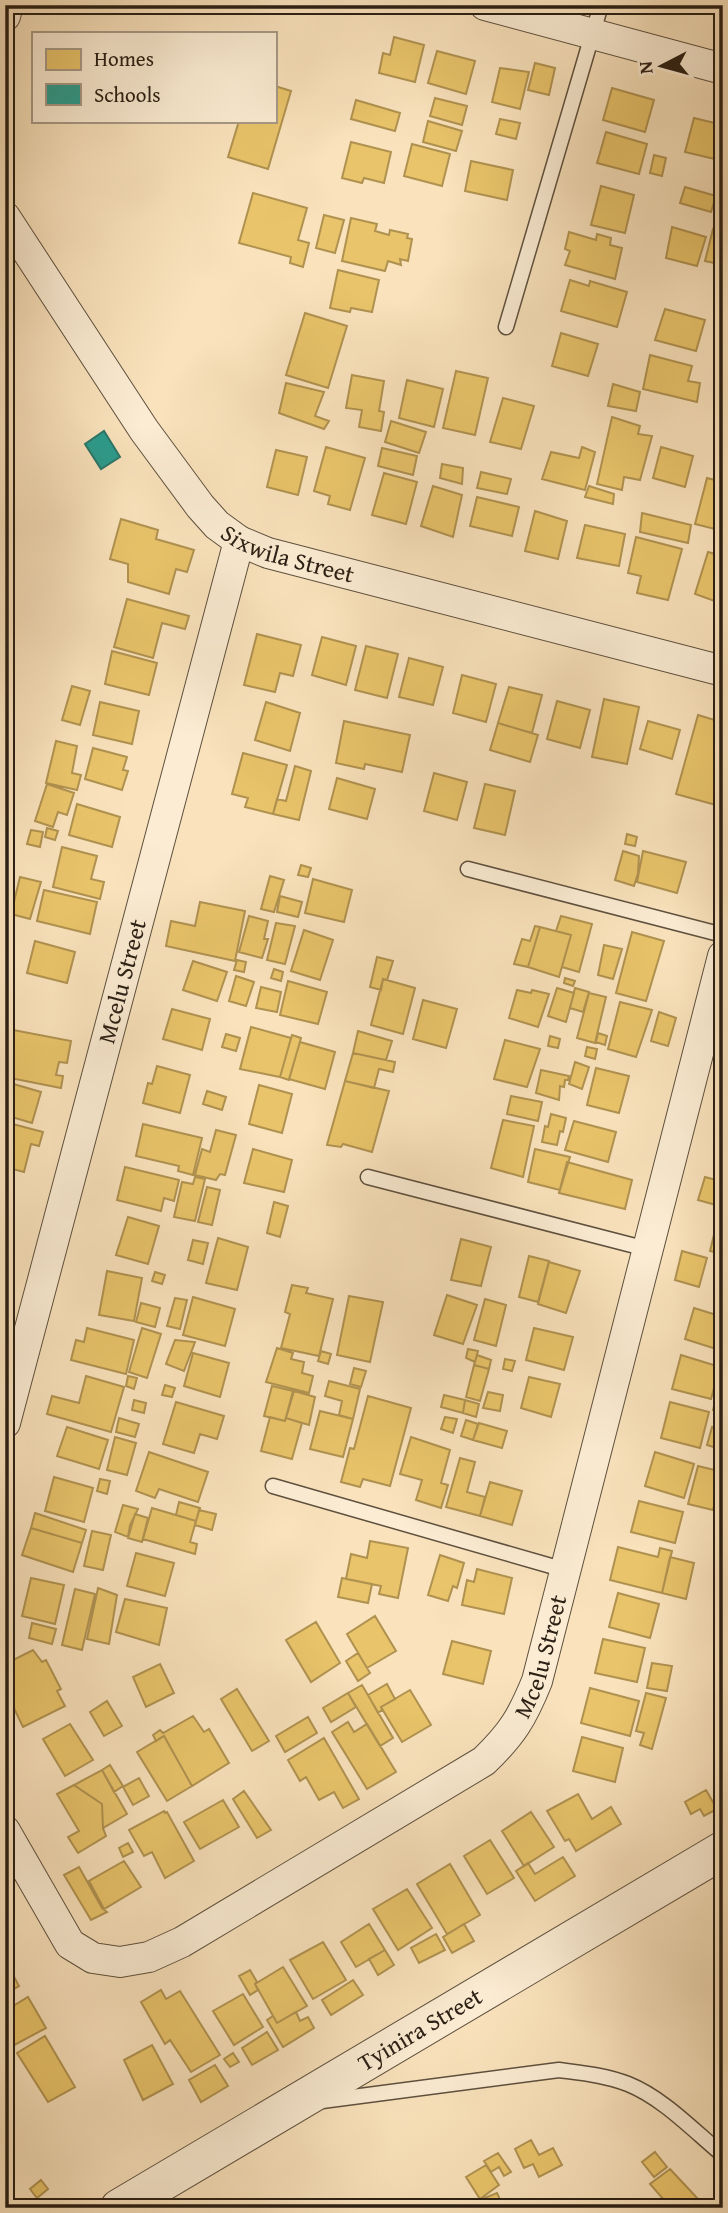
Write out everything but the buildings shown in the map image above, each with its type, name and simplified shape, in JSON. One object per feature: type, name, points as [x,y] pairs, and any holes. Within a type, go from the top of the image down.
[{"type":"street","points":[[5,16],[8,5]]},
{"type":"street","points":[[485,5],[723,69]]},
{"type":"street","name":"Sixwila Street","points":[[5,217],[144,430],[200,506],[217,525],[239,541],[268,553],[723,671]]},
{"type":"street","name":"Mcelu Street","points":[[5,1423],[239,541]]},
{"type":"street","name":"Mcelu Street","points":[[5,1831],[70,1944],[93,1958],[120,1962],[149,1957],[182,1942],[484,1761],[507,1739],[524,1715],[537,1681],[723,956]]},
{"type":"street","name":"Tyinira Street","points":[[119,2208],[723,1850]]},
{"type":"lane","points":[[506,327],[601,5]]},
{"type":"lane","points":[[468,869],[723,935]]},
{"type":"lane","points":[[368,1177],[647,1249]]},
{"type":"lane","points":[[273,1486],[565,1570]]},
{"type":"lane","points":[[293,2105],[559,2070],[598,2075],[629,2084],[656,2101],[723,2155]]}]
